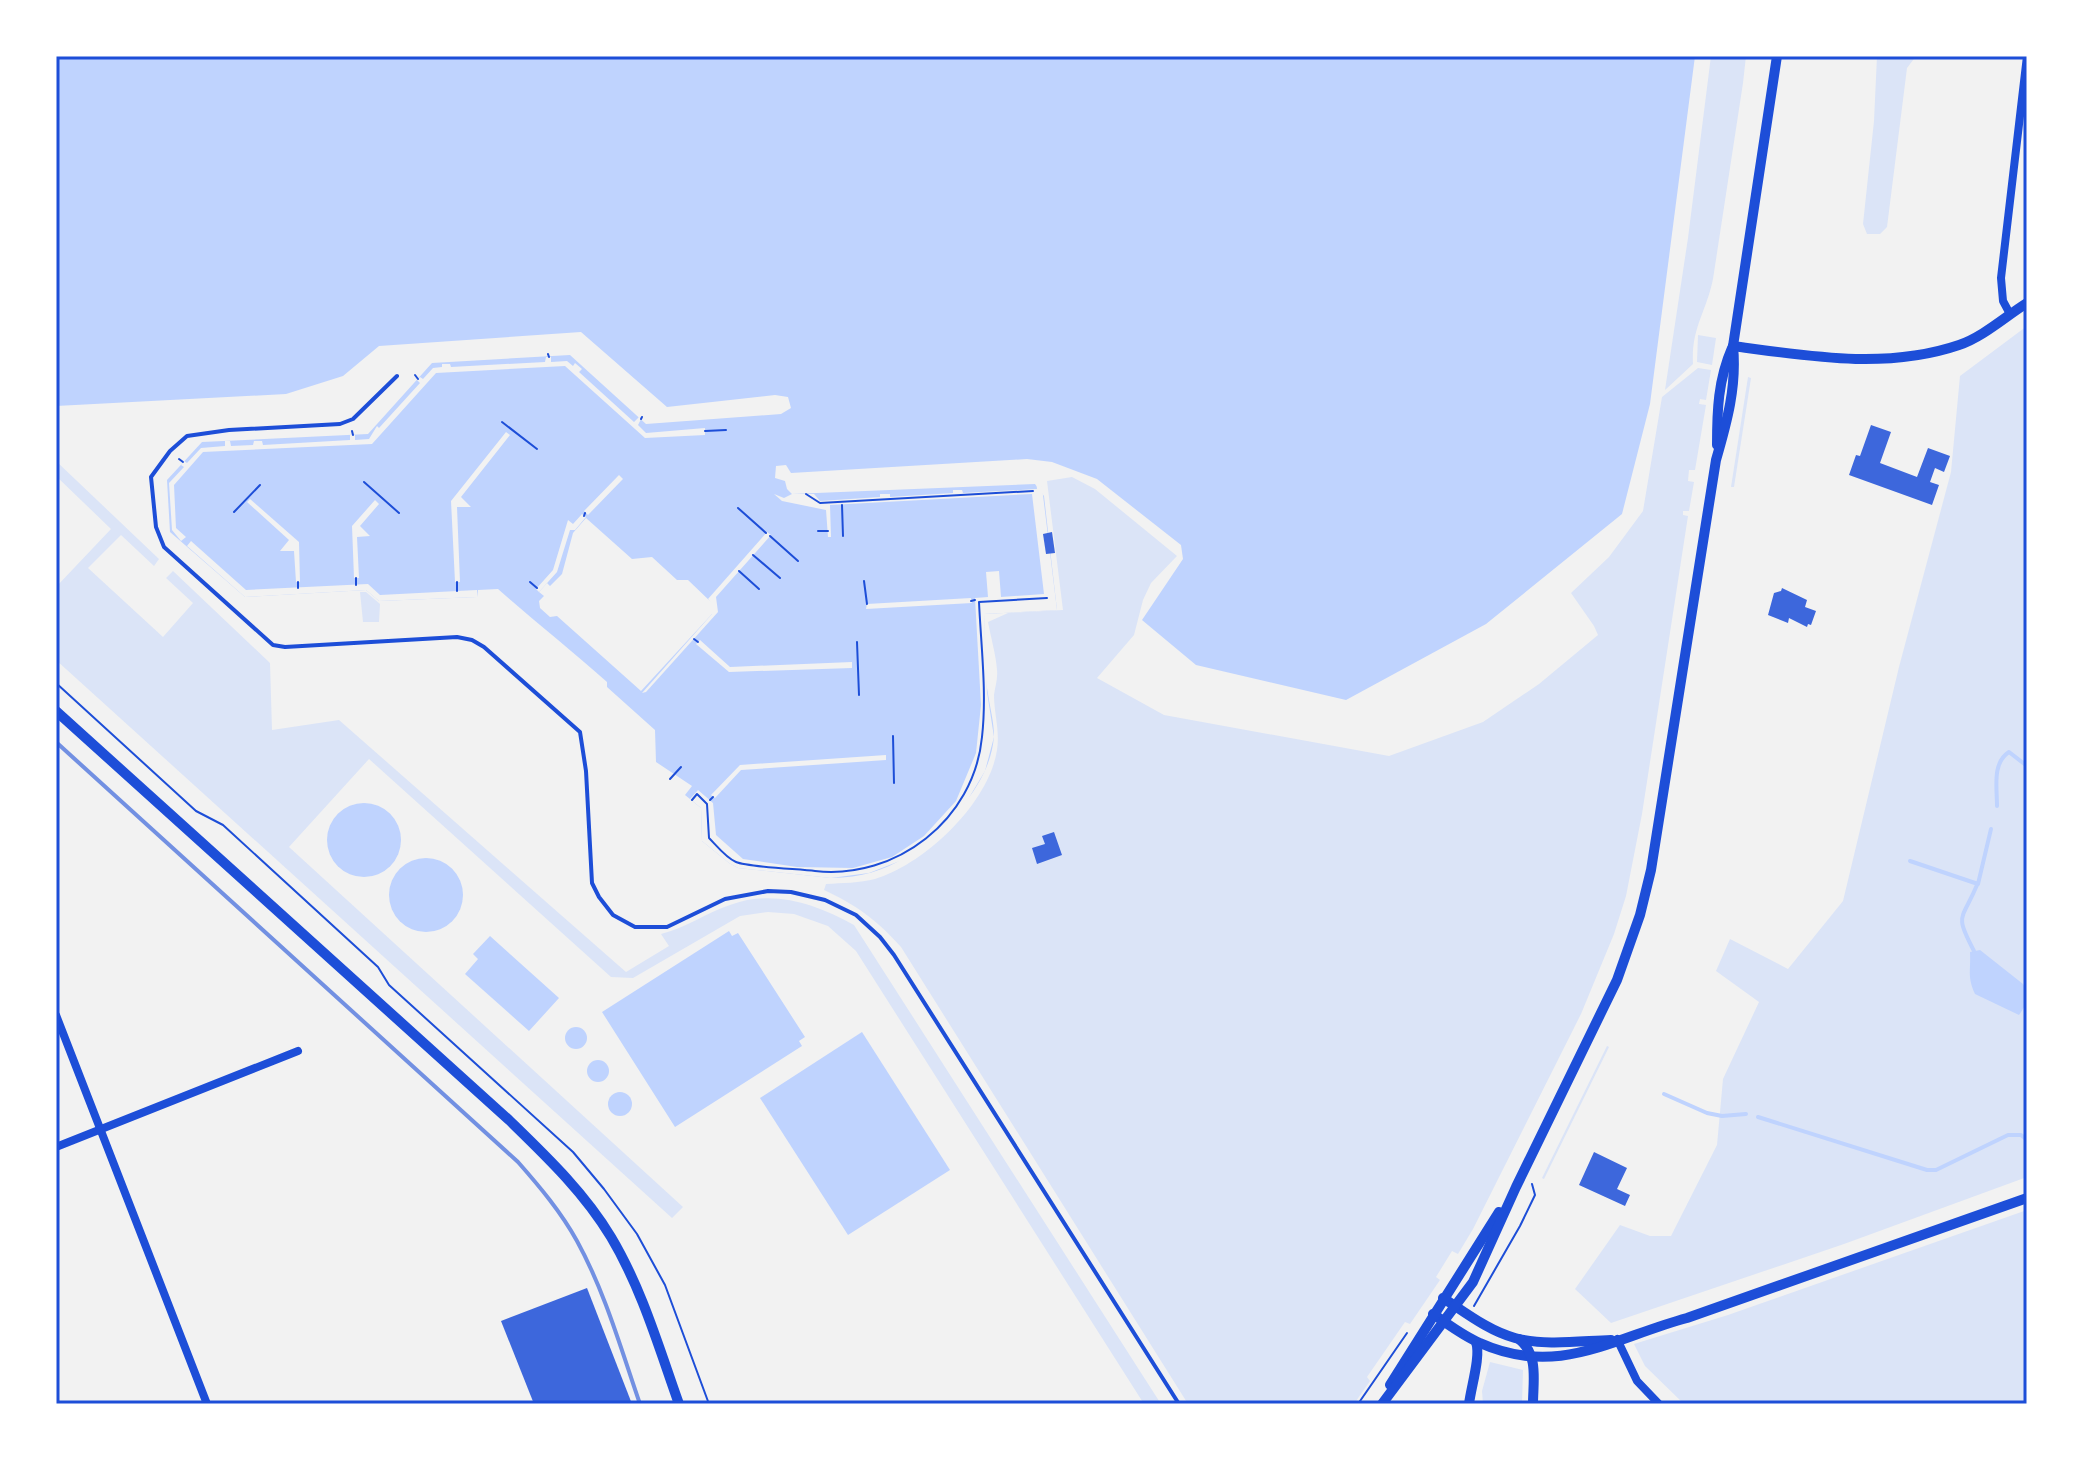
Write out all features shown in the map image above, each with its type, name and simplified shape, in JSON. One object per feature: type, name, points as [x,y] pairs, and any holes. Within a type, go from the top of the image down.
[{"type":"street","points":[[1381,1404],[1473,1282],[1604,1008],[1640,915],[1662,808],[1716,460],[1729,416],[1736,371],[1733,346],[1777,56]]},
{"type":"street","points":[[2010,314],[2003,301],[2001,278],[2027,56]]},
{"type":"street","points":[[1733,346],[1847,360],[1901,357],[1961,345],[2027,303]]},
{"type":"street","points":[[56,711],[498,1109],[567,1176],[611,1237],[641,1296],[679,1404]]},
{"type":"street","points":[[56,1015],[207,1404]]},
{"type":"street","points":[[56,1147],[298,1051]]},
{"type":"street","points":[[1381,1404],[1433,1314],[1516,1187]]},
{"type":"street","points":[[1433,1314],[1476,1342],[1533,1358],[1569,1356],[1687,1318],[2027,1198]]},
{"type":"street","points":[[1443,1298],[1491,1328],[1519,1339],[1556,1342],[1617,1339]]},
{"type":"street","points":[[1519,1339],[1530,1349],[1533,1358],[1533,1404]]},
{"type":"street","points":[[1617,1339],[1637,1381],[1659,1404]]},
{"type":"street","points":[[1469,1404],[1479,1352],[1476,1342]]},
{"type":"lane","points":[[397,376],[353,419],[340,424],[229,430],[187,436],[170,451],[151,477],[156,527],[164,547],[273,645],[285,647],[457,637],[484,647],[580,732],[586,771],[592,883],[605,907],[623,922],[650,929],[667,927],[725,899],[768,891],[799,893],[825,900],[856,915],[894,955],[1179,1404]]},
{"type":"path","points":[[502,422],[537,449]]},
{"type":"path","points":[[507,433],[510,429]]},
{"type":"path","points":[[705,431],[726,430]]},
{"type":"path","points":[[179,459],[183,462]]},
{"type":"path","points":[[364,482],[399,513]]},
{"type":"path","points":[[234,512],[260,485]]},
{"type":"path","points":[[806,494],[820,503],[1033,491]]},
{"type":"path","points":[[378,502],[382,497]]},
{"type":"path","points":[[842,505],[843,536]]},
{"type":"path","points":[[738,508],[798,561]]},
{"type":"path","points":[[818,531],[828,531]]},
{"type":"path","points":[[753,555],[780,578]]},
{"type":"path","points":[[739,571],[759,589]]},
{"type":"path","points":[[356,578],[356,585]]},
{"type":"path","points":[[864,581],[867,604]]},
{"type":"path","points":[[298,582],[298,588]]},
{"type":"path","points":[[457,582],[457,591]]},
{"type":"path","points":[[530,582],[537,588]]},
{"type":"path","points":[[692,800],[697,794],[707,804],[709,838],[736,862],[838,874],[877,867],[915,847],[948,816],[976,770],[983,712],[975,601],[1047,598]]},
{"type":"path","points":[[694,639],[698,642]]},
{"type":"path","points":[[857,642],[859,695]]},
{"type":"path","points":[[852,665],[858,664]]},
{"type":"path","points":[[893,736],[894,783]]},
{"type":"path","points":[[886,758],[893,757]]},
{"type":"path","points":[[670,779],[681,767]]},
{"type":"path","points":[[1473,1307],[1504,1257],[1535,1195]]},
{"type":"path","points":[[1358,1404],[1410,1329]]},
{"type":"shaded area","points":[[1711,56],[1746,56],[1743,83],[1713,279],[1697,330],[1693,364],[1665,390],[1688,238]]},
{"type":"shaded area","points":[[1877,56],[1916,56],[1907,68],[1887,227],[1880,234],[1867,234],[1863,224],[1874,121]]},
{"type":"shaded area","points":[[2027,326],[2027,1177],[1844,1244],[1611,1323],[1575,1289],[1620,1225],[1650,1236],[1671,1236],[1717,1145],[1723,1079],[1759,1002],[1716,971],[1730,939],[1788,969],[1843,901],[1899,667],[1951,472],[1960,376]]},
{"type":"shaded area","points":[[1698,335],[1716,338],[1712,365],[1697,362]]},
{"type":"shaded area","points":[[1698,368],[1711,370],[1706,400],[1700,399],[1699,404],[1706,405],[1695,470],[1689,470],[1688,481],[1694,482],[1689,511],[1683,511],[1683,515],[1688,516],[1642,814],[1626,896],[1581,1014],[1473,1229],[1458,1254],[1452,1251],[1436,1277],[1440,1280],[1410,1324],[1405,1322],[1367,1377],[1370,1381],[1354,1404],[1188,1404],[901,947],[866,914],[824,890],[826,884],[875,879],[914,860],[952,829],[982,790],[992,770],[998,743],[994,695],[997,670],[988,622],[1008,613],[1063,610],[1047,481],[1072,477],[1095,489],[1177,556],[1151,583],[1134,635],[1097,678],[1164,715],[1389,756],[1483,722],[1539,684],[1598,635],[1571,593],[1609,557],[1643,511],[1662,397]]},
{"type":"shaded area","points":[[1748,377],[1751,378],[1734,487],[1731,487]]},
{"type":"shaded area","points":[[56,461],[159,559],[154,566],[121,535],[88,568],[163,637],[193,603],[166,578],[173,571],[270,663],[272,730],[339,720],[626,972],[669,946],[661,934],[746,900],[794,901],[854,925],[1161,1404],[1144,1404],[856,951],[828,926],[794,914],[768,912],[740,916],[633,978],[611,977],[369,759],[289,847],[683,1207],[672,1218],[56,660],[56,587],[111,529],[56,476]]},
{"type":"shaded area","points":[[360,592],[366,592],[380,604],[379,622],[363,622]]},
{"type":"shaded area","points":[[1609,1047],[1544,1179],[1542,1178]]},
{"type":"shaded area","points":[[2027,1210],[2027,1404],[1684,1404],[1645,1366],[1634,1344],[1728,1315]]},
{"type":"shaded area","points":[[1490,1362],[1523,1370],[1522,1404],[1483,1404],[1482,1391]]},
{"type":"water","points":[[56,56],[1695,56],[1650,404],[1622,514],[1486,624],[1346,700],[1196,665],[1142,620],[1183,559],[1181,545],[1097,479],[1052,462],[1027,459],[791,473],[786,465],[776,466],[775,478],[785,481],[792,494],[1035,484],[1044,496],[1057,610],[984,614],[985,674],[994,736],[983,774],[967,800],[933,836],[904,858],[872,872],[831,878],[738,868],[729,863],[702,841],[701,808],[685,795],[692,786],[656,762],[655,730],[607,687],[607,682],[498,589],[478,590],[477,597],[379,601],[366,590],[245,597],[170,532],[167,480],[202,442],[368,434],[432,363],[570,355],[646,424],[781,414],[791,408],[788,397],[775,395],[667,407],[581,332],[379,346],[343,376],[286,394],[56,406]],"holes":[[[586,518],[632,559],[652,557],[677,580],[688,580],[712,603],[712,614],[641,691],[557,616],[550,617],[540,608],[539,601],[544,596],[539,592],[562,574],[573,533]]]},
{"type":"water","points":[[357,803],[371,803],[385,809],[395,819],[401,840],[399,854],[385,871],[371,877],[357,877],[343,871],[333,861],[327,847],[327,833],[333,819],[343,809]]},
{"type":"water","points":[[419,858],[433,858],[447,864],[457,874],[463,895],[457,916],[447,926],[433,932],[419,932],[405,926],[395,916],[389,902],[389,888],[395,874],[405,864]]},
{"type":"water","points":[[729,931],[732,936],[738,933],[805,1037],[799,1041],[802,1046],[675,1127],[602,1012]]},
{"type":"water","points":[[490,936],[559,998],[529,1031],[465,974],[478,959],[473,954]]},
{"type":"water","points":[[1980,950],[2023,984],[2027,1000],[2019,1015],[1975,994],[1970,978],[1970,952]]},
{"type":"water","points":[[576,1027],[584,1030],[587,1038],[584,1046],[576,1049],[568,1046],[565,1038],[568,1030]]},
{"type":"water","points":[[862,1032],[950,1170],[848,1235],[760,1098]]},
{"type":"water","points":[[594,1060],[602,1060],[609,1071],[602,1082],[594,1082],[587,1075],[587,1067]]},
{"type":"water","points":[[620,1092],[631,1099],[632,1104],[625,1115],[620,1116],[609,1109],[608,1104],[615,1093]]},
{"type":"pier","points":[[546,357],[551,357],[551,362],[567,361],[573,366],[575,363],[582,369],[579,372],[634,422],[639,417],[638,425],[646,433],[705,428],[705,435],[645,438],[565,366],[436,373],[372,444],[203,452],[174,485],[176,528],[186,537],[181,541],[172,530],[169,483],[184,467],[181,465],[184,461],[187,463],[201,448],[225,446],[225,441],[230,441],[231,446],[253,445],[254,441],[262,441],[263,445],[350,440],[350,435],[355,435],[355,440],[369,439],[377,426],[379,428],[420,383],[417,380],[420,377],[423,379],[433,368],[442,367],[442,364],[450,364],[451,367],[545,362]]},
{"type":"pier","points":[[506,432],[510,435],[461,497],[471,507],[457,507],[460,582],[455,582],[451,501]]},
{"type":"pier","points":[[619,475],[623,479],[588,515],[584,511]]},
{"type":"pier","points":[[1036,480],[1042,487],[1057,610],[984,614],[987,692],[994,737],[985,771],[967,801],[947,825],[905,859],[869,873],[831,878],[738,868],[702,841],[701,808],[690,799],[698,790],[713,803],[716,835],[743,859],[797,867],[853,868],[892,857],[924,836],[956,801],[976,753],[981,705],[975,598],[988,597],[986,572],[999,571],[1001,597],[1044,594],[1032,494],[830,505],[831,537],[828,537],[826,510],[782,501],[774,494],[784,498],[792,494],[814,494],[820,501],[880,497],[880,494],[890,494],[890,497],[953,493],[953,490],[962,490],[963,493],[1037,489]]},
{"type":"pier","points":[[250,499],[299,542],[300,582],[296,582],[294,551],[280,551],[289,540],[247,502]]},
{"type":"pier","points":[[375,500],[379,504],[360,526],[370,536],[357,537],[359,578],[354,578],[352,526]]},
{"type":"pier","points":[[582,514],[586,517],[575,530],[570,530],[557,572],[539,592],[536,589],[553,570],[568,520],[573,524]]},
{"type":"pier","points":[[767,532],[771,535],[716,597],[718,612],[642,693],[712,614],[712,604],[708,599]]},
{"type":"pier","points":[[191,541],[246,590],[368,584],[380,595],[477,590],[477,597],[379,601],[366,590],[245,597],[187,546]]},
{"type":"pier","points":[[971,598],[972,603],[866,609],[867,604]]},
{"type":"pier","points":[[700,640],[730,667],[852,662],[852,668],[729,672],[696,644]]},
{"type":"pier","points":[[886,755],[886,760],[741,770],[715,798],[711,795],[740,765]]},
{"type":"building","points":[[1871,425],[1891,432],[1880,463],[1917,477],[1928,448],[1950,456],[1944,472],[1935,468],[1930,482],[1939,485],[1932,505],[1849,475],[1856,455],[1860,456]]},
{"type":"building","points":[[1052,532],[1055,553],[1046,554],[1043,534]]},
{"type":"building","points":[[1782,588],[1807,600],[1805,607],[1816,611],[1811,625],[1807,627],[1789,618],[1788,623],[1768,615],[1774,593]]},
{"type":"building","points":[[1054,832],[1062,855],[1037,864],[1032,848],[1045,844],[1042,836]]},
{"type":"building","points":[[1594,1152],[1627,1168],[1617,1189],[1630,1195],[1625,1206],[1579,1185]]},
{"type":"building","points":[[587,1288],[632,1404],[534,1404],[501,1321]]},
{"type":"waterway","points":[[1997,806],[2000,762],[2009,752],[2027,766]]},
{"type":"waterway","points":[[1910,861],[1978,884],[1991,829]]},
{"type":"waterway","points":[[1974,951],[1964,930],[1962,917],[1977,885]]},
{"type":"waterway","points":[[1664,1094],[1707,1113],[1722,1116],[1746,1114]]},
{"type":"waterway","points":[[1758,1117],[1927,1170],[1936,1170],[2008,1135],[2021,1135],[2027,1140]]},
{"type":"railway","points":[[56,742],[518,1162],[557,1210],[587,1260],[640,1404]]}]
